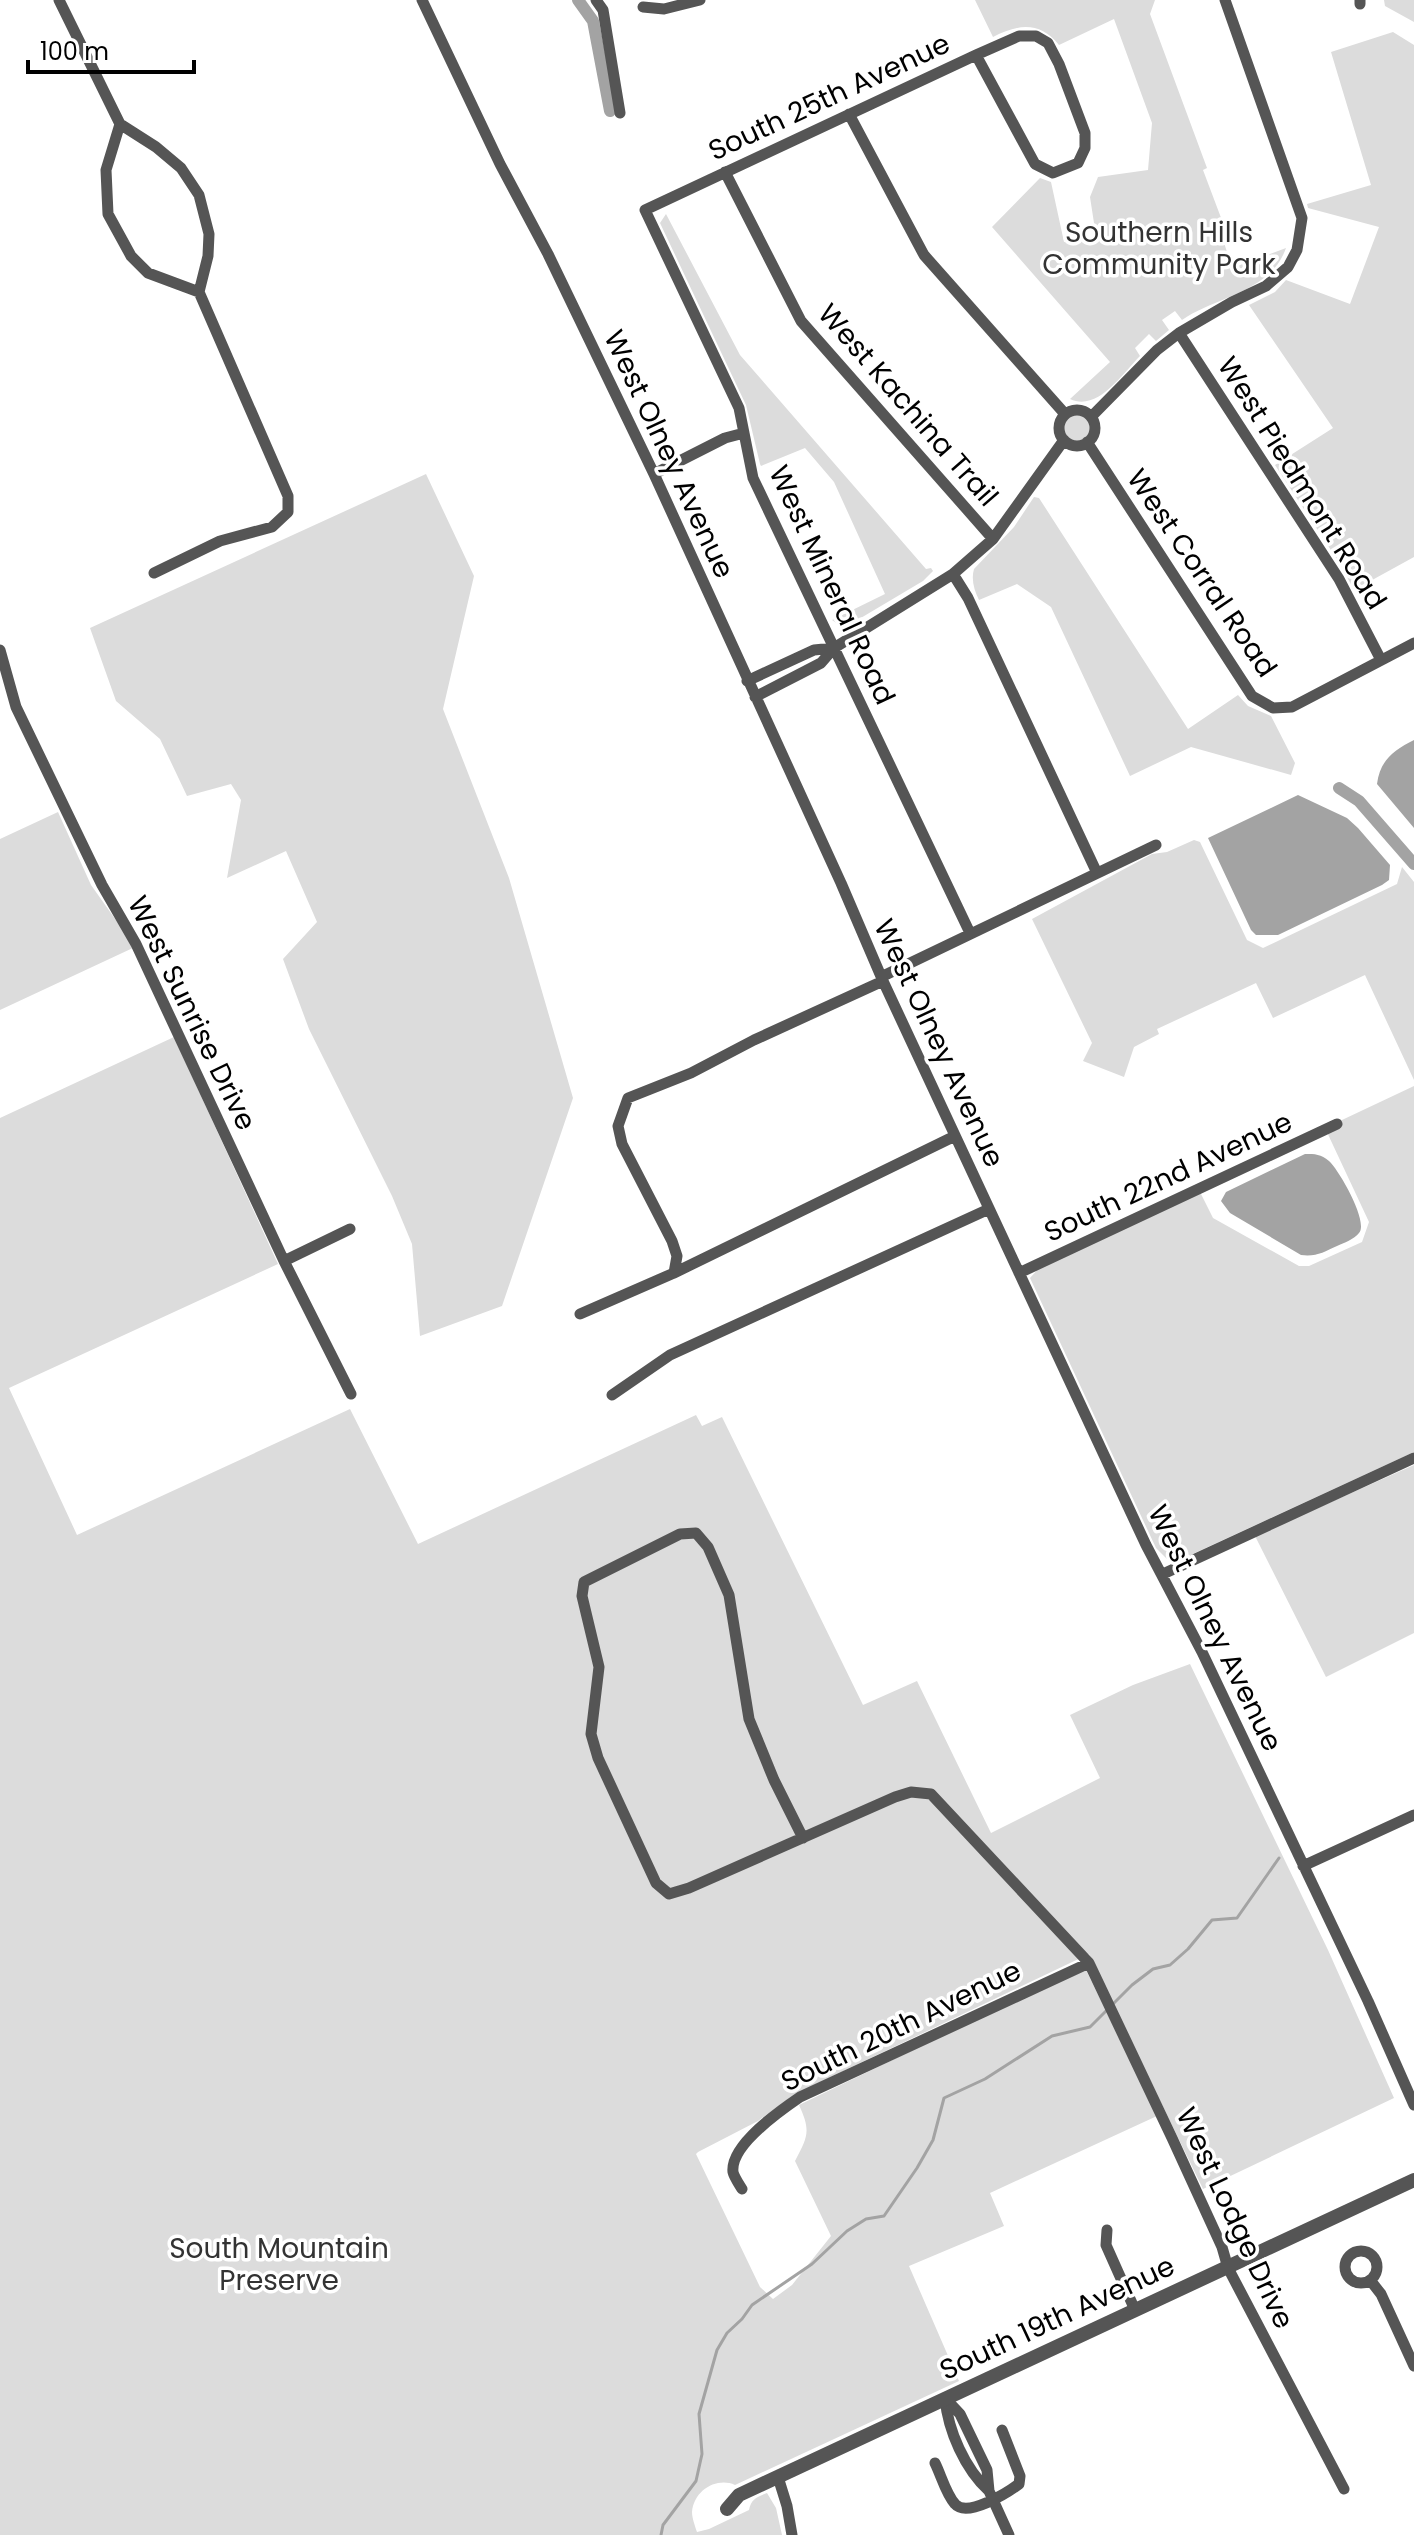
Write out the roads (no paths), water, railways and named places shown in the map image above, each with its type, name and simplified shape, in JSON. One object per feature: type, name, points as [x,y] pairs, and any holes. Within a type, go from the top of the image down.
[{"type":"street","points":[[59,0],[120,124],[156,147],[181,168],[199,195],[209,234],[208,256],[199,292],[288,496],[288,512],[272,527],[220,541],[154,573]]},
{"type":"street","name":"West Olney Avenue","points":[[422,0],[654,474],[989,1209],[1146,1545],[1201,1648],[1414,2105]]},
{"type":"street","points":[[596,0],[603,10],[620,113]]},
{"type":"street","points":[[1091,417],[1157,350],[1179,333],[1266,286],[1288,267],[1297,250],[1302,218],[1225,0]]},
{"type":"street","points":[[643,7],[664,9],[696,1]]},
{"type":"street","name":"South 25th Avenue","points":[[645,210],[849,114],[976,55],[1019,36],[1036,36],[1052,49],[1085,133],[1082,157],[1070,168],[1053,173],[1035,164],[976,55]]},
{"type":"street","points":[[849,114],[924,255],[1065,414]]},
{"type":"street","points":[[120,124],[106,170],[108,214],[131,256],[148,273],[199,292]]},
{"type":"street","name":"West Kachina Trail","points":[[725,172],[801,321],[993,539]]},
{"type":"street","name":"West Mineral Road","points":[[645,210],[739,408],[753,478],[970,933]]},
{"type":"street","name":"West Piedmont Road","points":[[1179,333],[1339,579],[1381,660]]},
{"type":"street","points":[[1077,410],[1091,417],[1094,434],[1087,442],[1078,446],[1064,440],[1059,425],[1065,414],[1077,410]]},
{"type":"street","points":[[654,474],[725,438],[744,433]]},
{"type":"street","points":[[755,697],[821,663],[834,648],[953,574],[993,539],[1064,440]]},
{"type":"street","name":"West Corral Road","points":[[1087,442],[1252,696],[1273,708],[1292,707],[1381,660]]},
{"type":"street","points":[[953,574],[968,598],[1097,873]]},
{"type":"street","points":[[1381,660],[1414,643]]},
{"type":"street","points":[[747,681],[814,650],[834,648]]},
{"type":"street","name":"West Sunrise Drive","points":[[0,650],[16,707],[102,885],[136,944],[284,1261],[351,1394]]},
{"type":"street","points":[[793,660],[800,674]]},
{"type":"street","points":[[674,1273],[677,1256],[672,1241],[622,1144],[618,1126],[628,1098],[691,1073],[970,933],[1156,845]]},
{"type":"street","name":"South 22nd Avenue","points":[[1019,1273],[1337,1124]]},
{"type":"street","points":[[580,1314],[674,1273],[955,1136]]},
{"type":"street","points":[[612,1395],[670,1355],[989,1209]]},
{"type":"street","points":[[284,1261],[350,1229]]},
{"type":"street","points":[[1163,1574],[1414,1458]]},
{"type":"street","points":[[696,1533],[708,1547],[729,1595],[749,1719],[774,1780],[803,1838],[669,1894],[656,1883],[598,1758],[591,1734],[599,1667],[582,1596],[584,1582],[680,1534],[696,1533]]},
{"type":"street","name":"West Lodge Drive","points":[[803,1838],[895,1797],[911,1792],[931,1794],[1089,1963],[1222,2247],[1228,2268],[1344,2489]]},
{"type":"street","points":[[1303,1866],[1414,1815]]},
{"type":"street","name":"South 20th Avenue","points":[[742,2189],[733,2173],[735,2162],[748,2140],[775,2114],[800,2097],[1089,1963]]},
{"type":"street","name":"South 19th Avenue","points":[[727,2509],[739,2495],[1414,2180]]},
{"type":"street","points":[[1107,2230],[1106,2245],[1135,2310]]},
{"type":"street","points":[[1370,2280],[1381,2294],[1414,2366]]},
{"type":"street","points":[[945,2398],[960,2414],[987,2470],[991,2495],[1009,2535]]},
{"type":"street","points":[[935,2463],[953,2502],[960,2508],[967,2509],[1019,2484],[1020,2476],[1002,2430]]},
{"type":"street","points":[[778,2477],[792,2535]]},
{"type":"waterway","points":[[578,0],[593,21],[610,111]]},
{"type":"waterway","points":[[1339,788],[1359,801],[1414,864]]},
{"type":"waterway","points":[[1112,2005],[1153,1969],[1170,1965],[1212,1920],[1237,1918],[1279,1858]]},
{"type":"waterway","points":[[661,2535],[663,2525],[696,2481],[702,2454],[699,2414],[717,2350],[727,2333],[752,2305],[812,2264],[847,2231],[866,2219],[884,2216],[933,2140],[944,2098],[985,2079],[1052,2036],[1090,2027],[1107,2010]]},
{"type":"park label","name":"Southern Hills Community Park","points":[[1159,248]]},
{"type":"park label","name":"South Mountain Preserve","points":[[279,2264]]}]
